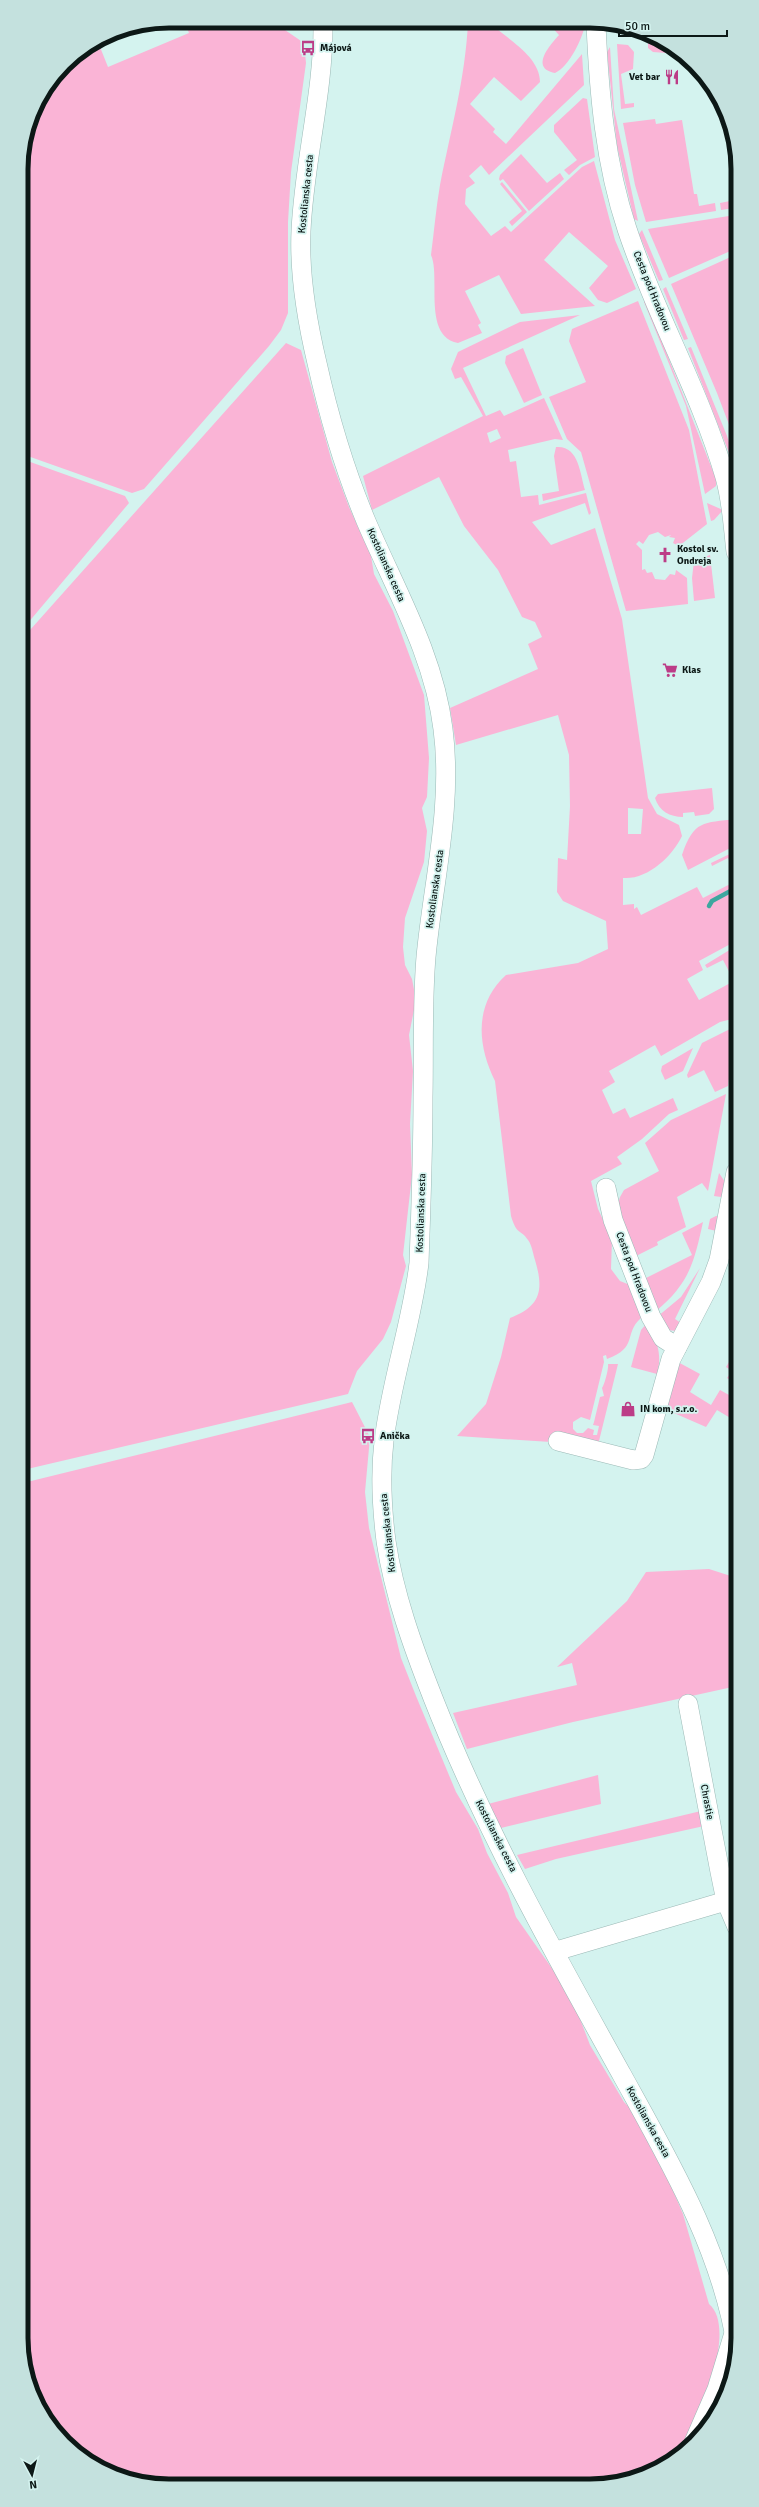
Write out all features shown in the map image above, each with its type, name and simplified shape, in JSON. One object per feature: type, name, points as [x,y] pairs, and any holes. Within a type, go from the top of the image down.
[{"type":"street","name":"Kostolianska cesta","points":[[323,28],[321,69],[301,234],[304,286],[309,325],[317,364],[347,470],[365,518],[428,663],[438,697],[446,750],[444,807],[426,960],[419,1263],[412,1308],[384,1439],[382,1474],[386,1540],[393,1579],[403,1616],[443,1723],[466,1777],[556,1951],[684,2191],[716,2264],[731,2321]]},
{"type":"street","name":"Cesta pod Hradovou","points":[[596,28],[606,139],[613,178],[627,230],[730,477],[731,490]]},
{"type":"street","name":"Cesta pod Hradovou","points":[[606,1188],[613,1220],[651,1317],[663,1338],[678,1347]]},
{"type":"street","points":[[558,1441],[633,1460],[641,1458],[655,1420],[666,1372],[715,1272],[726,1232],[731,1202]]},
{"type":"street","name":"Chrastie","points":[[688,1704],[726,1901],[731,1913]]},
{"type":"street","points":[[556,1951],[726,1901]]},
{"type":"street","points":[[702,2424],[730,2355]]},
{"type":"shaded area","points":[[187,28],[276,28],[285,30],[304,43],[306,63],[291,172],[288,222],[288,313],[281,330],[269,346],[144,489],[132,493],[28,456],[29,150],[35,123],[42,106],[57,83],[69,69],[83,57],[100,46],[108,67],[189,33]]},
{"type":"shaded area","points":[[468,28],[496,28],[524,51],[535,65],[539,73],[540,82],[521,101],[494,77],[470,104],[495,129],[493,132],[506,144],[582,54],[584,85],[489,175],[481,165],[469,176],[475,183],[466,189],[465,204],[491,236],[505,226],[511,232],[582,167],[594,161],[615,240],[636,289],[607,303],[598,300],[589,288],[608,266],[569,232],[544,260],[595,306],[521,314],[499,275],[465,291],[481,323],[478,325],[482,333],[458,343],[447,338],[440,329],[436,318],[434,265],[431,255],[440,185],[461,85]]},
{"type":"shaded area","points":[[553,28],[584,28],[570,59],[560,70],[555,73],[547,70],[543,61],[547,50],[559,35]]},
{"type":"shaded area","points":[[648,41],[650,41],[666,50],[666,53],[653,52],[648,48]]},
{"type":"shaded area","points":[[617,44],[628,45],[634,52],[633,69],[621,74],[625,104],[634,103],[634,107],[621,109]]},
{"type":"shaded area","points":[[610,47],[614,109],[638,221],[634,219],[617,146],[607,52]]},
{"type":"shaded area","points":[[583,98],[587,99],[595,157],[580,165],[569,175],[564,170],[577,160],[554,132],[554,125]]},
{"type":"shaded area","points":[[655,119],[656,124],[682,120],[694,194],[697,194],[699,206],[715,203],[716,211],[646,222],[635,185],[623,123]]},
{"type":"shaded area","points":[[724,124],[730,150],[731,171]]},
{"type":"shaded area","points":[[521,154],[547,183],[560,173],[564,179],[529,211],[503,179],[500,181],[499,179],[500,175]]},
{"type":"shaded area","points":[[502,182],[527,212],[512,226],[509,222],[522,211],[500,184]]},
{"type":"shaded area","points":[[731,201],[731,208],[721,210],[720,203]]},
{"type":"shaded area","points":[[731,216],[731,251],[669,278],[648,229]]},
{"type":"shaded area","points":[[642,230],[663,280],[659,281],[639,234]]},
{"type":"shaded area","points":[[731,257],[731,430],[717,393],[671,284]]},
{"type":"shaded area","points":[[666,287],[688,339],[684,340],[663,289]]},
{"type":"shaded area","points":[[638,301],[689,430],[707,524],[679,546],[673,543],[675,538],[669,537],[671,535],[665,537],[658,532],[649,535],[643,544],[639,541],[636,544],[642,550],[642,570],[645,569],[647,573],[652,572],[655,579],[665,580],[670,574],[675,575],[676,570],[687,578],[688,604],[626,611],[581,452],[567,439],[549,397],[586,382],[569,341],[572,329]]},
{"type":"shaded area","points":[[646,301],[716,479],[716,486],[705,494],[686,406],[644,302]]},
{"type":"shaded area","points":[[580,315],[463,368],[486,416],[500,410],[504,416],[544,398],[563,440],[555,439],[508,450],[510,462],[516,461],[521,497],[538,495],[539,505],[586,493],[591,513],[589,515],[585,503],[532,522],[551,545],[595,528],[622,619],[648,798],[657,814],[679,825],[682,836],[672,852],[658,866],[641,875],[632,878],[623,878],[623,905],[634,904],[634,909],[637,907],[641,915],[697,887],[703,898],[731,884],[731,944],[699,961],[703,970],[687,979],[699,1000],[731,983],[731,1019],[720,1022],[661,1056],[655,1045],[609,1071],[615,1082],[602,1090],[613,1114],[625,1108],[630,1118],[673,1098],[678,1110],[669,1114],[642,1139],[617,1157],[622,1164],[591,1181],[598,1209],[612,1239],[611,1269],[620,1281],[630,1285],[641,1318],[633,1329],[627,1345],[623,1350],[607,1359],[606,1355],[603,1356],[604,1362],[590,1420],[581,1417],[573,1422],[573,1429],[577,1433],[583,1433],[588,1428],[594,1430],[593,1435],[597,1435],[599,1426],[593,1425],[600,1397],[604,1396],[602,1388],[608,1369],[608,1364],[618,1364],[598,1445],[457,1436],[486,1404],[501,1357],[510,1318],[528,1308],[534,1302],[538,1296],[539,1288],[538,1271],[530,1244],[525,1236],[517,1229],[511,1216],[495,1081],[489,1067],[482,1039],[482,1025],[488,999],[496,986],[506,975],[578,963],[608,949],[606,921],[563,901],[557,892],[558,858],[567,860],[570,806],[569,755],[558,715],[456,745],[450,708],[538,669],[528,644],[542,637],[535,622],[522,617],[498,570],[464,526],[439,477],[372,510],[363,476],[483,416],[461,377],[455,379],[451,369],[458,352],[520,322]],"holes":[[[497,429],[501,438],[490,443],[487,433]],[[628,808],[643,809],[641,834],[628,834]]]},
{"type":"shaded area","points":[[286,343],[301,350],[332,462],[349,507],[371,556],[374,574],[393,611],[424,695],[429,758],[427,797],[422,808],[427,831],[424,862],[405,918],[403,947],[405,965],[412,979],[416,1000],[409,1035],[413,1071],[410,1124],[412,1175],[403,1255],[406,1266],[391,1322],[383,1339],[357,1371],[348,1394],[28,1469],[28,632]]},
{"type":"shaded area","points":[[691,347],[727,436],[731,448],[731,458],[688,348]]},
{"type":"shaded area","points":[[523,348],[542,395],[524,403],[505,363],[506,356]]},
{"type":"shaded area","points":[[556,447],[564,448],[570,451],[574,456],[580,469],[585,490],[543,501],[542,494],[559,491],[554,456]]},
{"type":"shaded area","points":[[28,461],[125,496],[129,503],[28,623]]},
{"type":"shaded area","points":[[707,503],[723,510],[714,520],[711,521]]},
{"type":"shaded area","points":[[710,555],[715,598],[694,601],[692,578],[694,561]]},
{"type":"shaded area","points":[[712,788],[714,809],[709,814],[695,816],[694,812],[683,813],[683,817],[674,816],[662,810],[655,798],[658,794]]},
{"type":"shaded area","points":[[731,819],[731,848],[688,870],[682,855],[686,844],[691,835],[701,825],[715,821]]},
{"type":"shaded area","points":[[731,853],[731,864],[728,858],[712,866],[711,863]]},
{"type":"shaded area","points":[[731,949],[731,975],[723,960],[707,968],[705,965]]},
{"type":"shaded area","points":[[731,1028],[731,1064],[728,1086],[715,1092],[704,1070],[688,1078],[687,1075],[702,1043]]},
{"type":"shaded area","points":[[693,1048],[683,1071],[665,1080],[661,1071],[662,1066]]},
{"type":"shaded area","points":[[726,1094],[708,1191],[702,1183],[677,1197],[686,1227],[657,1242],[658,1245],[634,1257],[618,1204],[624,1190],[659,1171],[645,1143],[671,1120]]},
{"type":"shaded area","points":[[719,1173],[729,1188],[721,1197],[714,1196]]},
{"type":"shaded area","points":[[719,1216],[721,1232],[708,1229],[710,1219]]},
{"type":"shaded area","points":[[703,1222],[693,1261],[683,1282],[676,1292],[655,1312],[642,1280],[692,1255],[682,1233]]},
{"type":"shaded area","points":[[731,1232],[731,1246],[729,1244]]},
{"type":"shaded area","points":[[700,1268],[675,1319],[684,1325],[677,1331],[667,1330],[657,1317],[681,1297]]},
{"type":"shaded area","points":[[648,1322],[658,1347],[659,1367],[657,1374],[631,1367],[641,1330]]},
{"type":"shaded area","points":[[731,1359],[731,1370],[726,1367]]},
{"type":"shaded area","points":[[676,1361],[700,1374],[690,1392],[711,1405],[720,1390],[729,1395],[731,1391],[731,1418],[717,1410],[706,1427],[667,1410],[665,1405]]},
{"type":"shaded area","points":[[731,1372],[731,1380],[727,1378]]},
{"type":"shaded area","points":[[352,1402],[370,1437],[365,1492],[369,1528],[401,1658],[416,1696],[456,1792],[478,1829],[487,1853],[508,1893],[516,1917],[558,1977],[577,2011],[590,2045],[624,2102],[630,2108],[671,2186],[683,2214],[709,2304],[717,2318],[719,2337],[716,2361],[709,2387],[688,2435],[682,2445],[669,2455],[653,2465],[636,2472],[600,2479],[159,2479],[123,2472],[106,2465],[83,2450],[69,2438],[52,2417],[42,2401],[35,2384],[28,2348],[28,1482]]},
{"type":"shaded area","points":[[709,1569],[731,1576],[731,1687],[573,1722],[467,1749],[453,1713],[577,1685],[572,1663],[557,1667],[627,1601],[646,1572]]},
{"type":"shaded area","points":[[598,1775],[601,1804],[501,1828],[488,1804]]},
{"type":"shaded area","points":[[701,1811],[704,1826],[556,1859],[525,1869],[517,1855]]},
{"type":"waterway","points":[[709,906],[712,901],[731,891]]},
{"type":"place","name":"Májová","points":[[308,48]]},
{"type":"place","name":"Vet bar","points":[[672,77]]},
{"type":"place","name":"Kostol sv. Ondreja","points":[[665,555]]},
{"type":"place","name":"Klas","points":[[670,670]]},
{"type":"place","name":"IN kom, s.r.o.","points":[[628,1409]]},
{"type":"place","name":"Anička","points":[[368,1436]]}]
